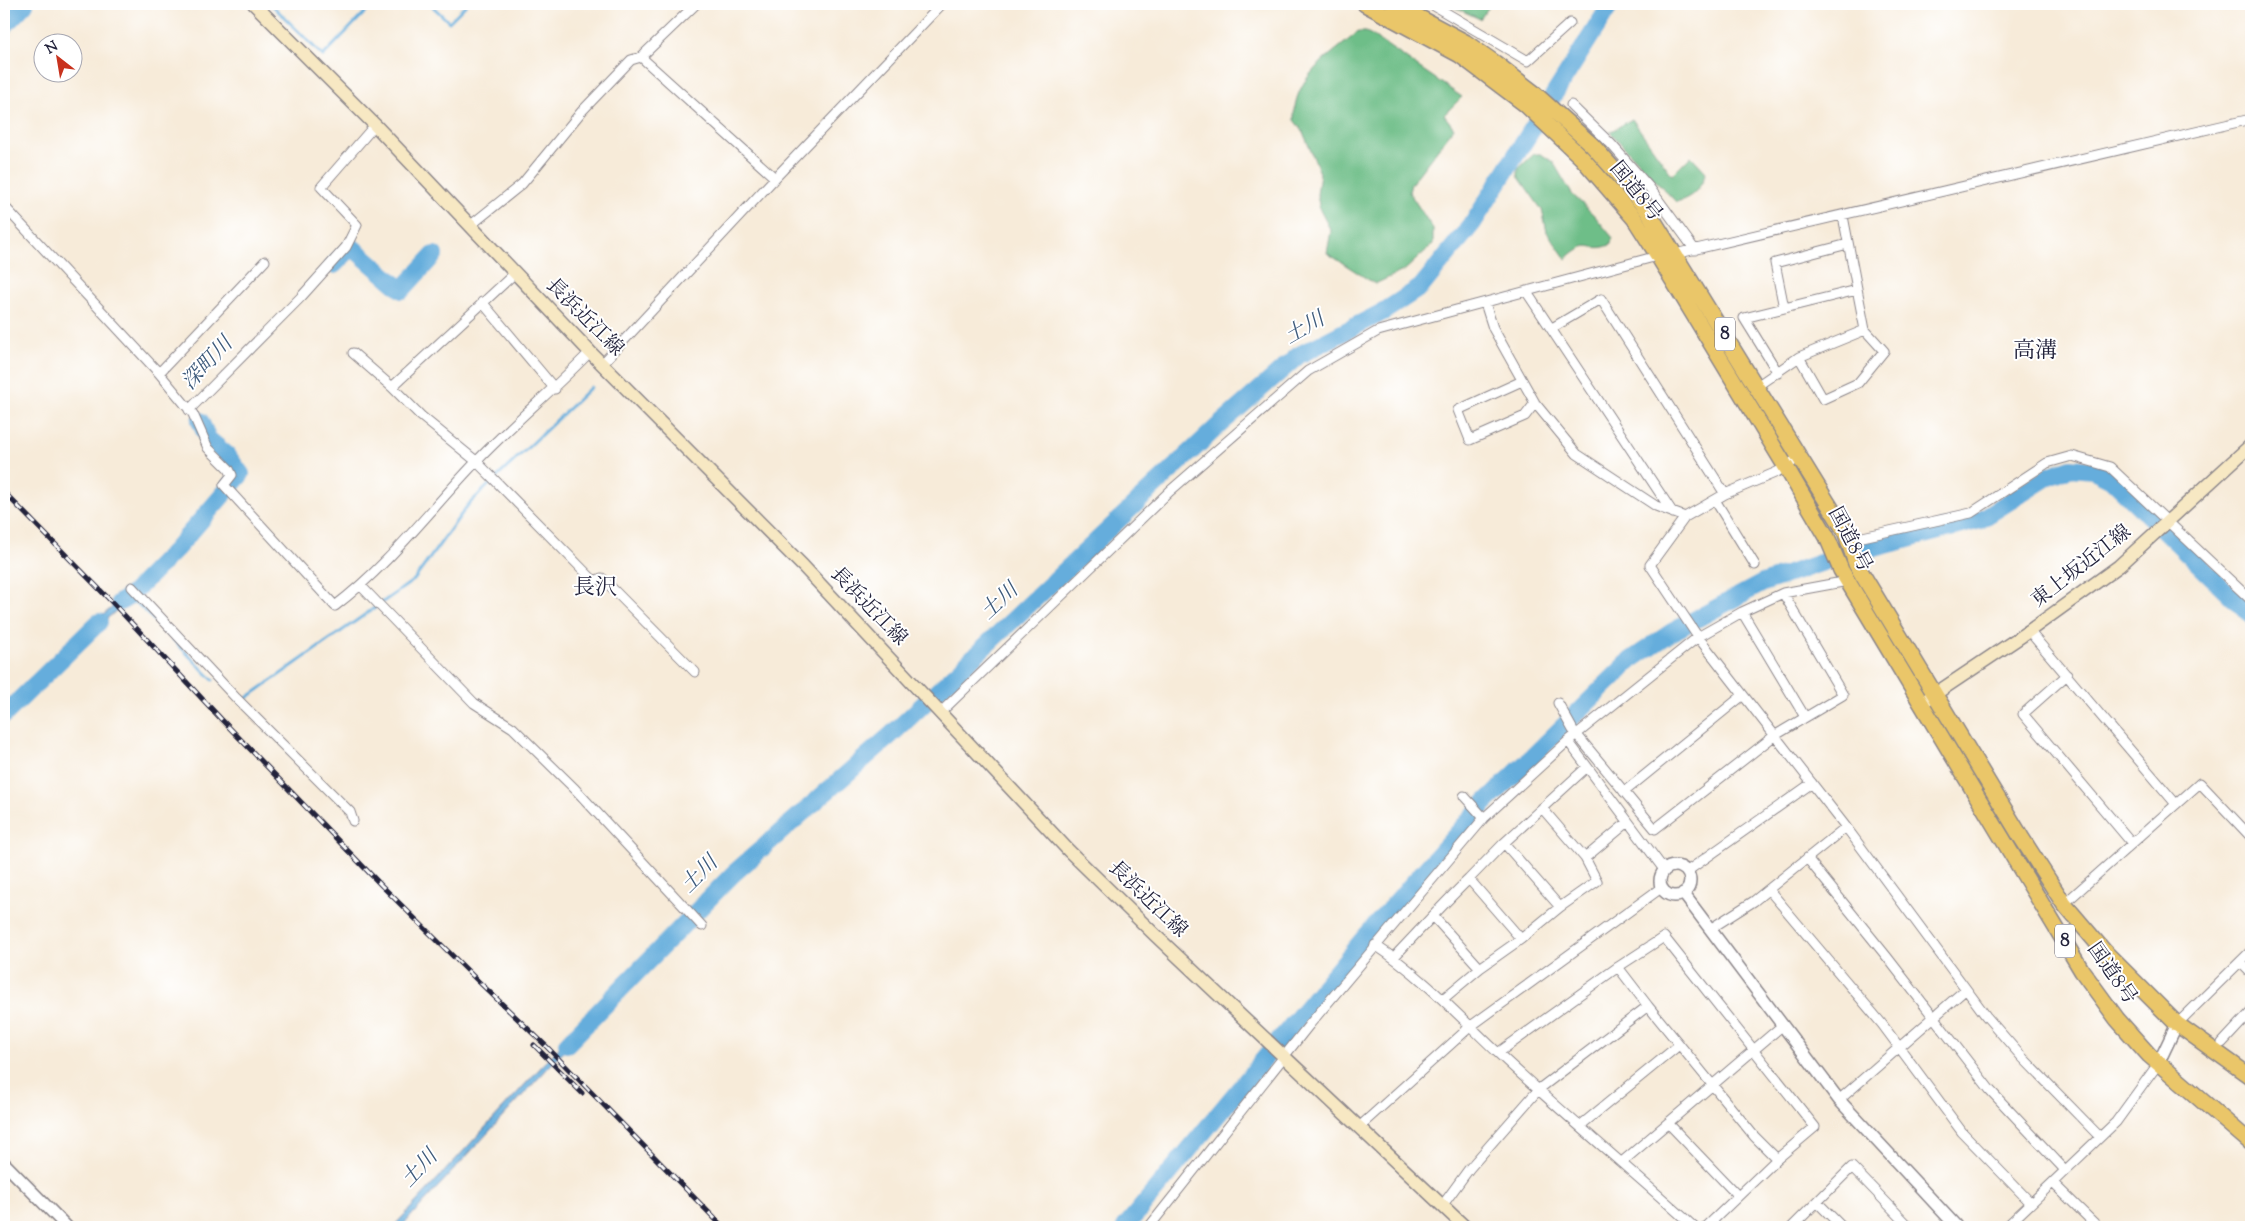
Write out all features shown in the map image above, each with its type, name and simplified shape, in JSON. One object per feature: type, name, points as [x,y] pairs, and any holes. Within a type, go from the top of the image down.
[{"type":"highway","name":"国道8号","points":[[1364,4],[1460,55],[1530,99],[1592,145],[1647,210],[1800,457],[1851,534],[1856,564],[2021,837],[2064,904],[2104,951],[2177,1024],[2251,1078]]},
{"type":"highway","name":"国道8号","points":[[1394,4],[1465,42],[1530,99],[1634,218],[1786,466],[1827,537],[1845,576],[2082,971],[2117,1019],[2158,1064],[2250,1140]]},
{"type":"main road","name":"長浜近江線","points":[[254,4],[376,125],[471,225],[514,274],[590,352],[803,566],[939,709],[1069,850],[1155,935],[1465,1227]]},
{"type":"main road","name":"東上坂近江線","points":[[1922,702],[2029,632],[2119,566],[2251,446]]},
{"type":"street","points":[[471,225],[522,184],[582,111],[631,60],[641,58],[696,4]]},
{"type":"street","points":[[602,363],[774,178],[942,4]]},
{"type":"street","points":[[1431,4],[1528,62],[1570,22]]},
{"type":"street","points":[[641,58],[774,178]]},
{"type":"street","points":[[1571,105],[1611,144],[1649,187],[1695,250]]},
{"type":"street","points":[[1675,254],[2251,119]]},
{"type":"street","points":[[190,410],[301,297],[346,247],[357,225],[321,187],[376,125]]},
{"type":"street","points":[[4,206],[159,373],[190,410],[208,448],[229,469],[232,475],[224,485],[335,606],[361,586],[476,461],[555,389],[590,352]]},
{"type":"street","points":[[1799,357],[1823,399],[1858,383],[1884,351],[1865,330],[1843,216]]},
{"type":"street","points":[[1784,308],[1775,263],[1848,244]]},
{"type":"street","points":[[939,709],[1170,491],[1308,371],[1378,331],[1650,258],[1657,254]]},
{"type":"street","points":[[159,373],[265,261]]},
{"type":"street","points":[[392,386],[514,274]]},
{"type":"street","points":[[1778,373],[1744,318],[1857,290]]},
{"type":"street","points":[[1526,291],[1673,512]]},
{"type":"street","points":[[1552,328],[1601,299],[1725,494]]},
{"type":"street","points":[[482,302],[555,389]]},
{"type":"street","points":[[1485,303],[1493,328],[1535,403],[1577,454],[1656,506],[1685,517]]},
{"type":"street","points":[[1757,386],[1799,357],[1865,330]]},
{"type":"street","points":[[353,353],[392,386],[421,416],[476,461],[594,582],[602,578],[695,672]]},
{"type":"street","points":[[1522,381],[1458,410],[1470,440],[1525,416],[1535,403]]},
{"type":"street","points":[[1851,534],[1971,513],[2047,463],[2072,456],[2110,467],[2164,526],[2251,600]]},
{"type":"street","points":[[1800,457],[1786,466],[1725,494],[1685,517],[1650,565],[1696,634],[1742,696],[1846,827],[1966,989],[2021,1056],[2100,1137]]},
{"type":"street","points":[[1715,500],[1754,565]]},
{"type":"street","points":[[1148,1227],[1375,945],[1484,818],[1568,741],[1575,732],[1696,634],[1782,594],[1845,576]]},
{"type":"street","points":[[361,586],[474,704],[513,728],[575,789],[702,926]]},
{"type":"street","points":[[132,588],[236,698],[350,812],[354,821]]},
{"type":"street","points":[[1559,704],[1575,732],[1654,829],[1774,736],[1843,695],[1782,594]]},
{"type":"street","points":[[1742,612],[1805,717]]},
{"type":"street","points":[[2029,632],[2176,804]]},
{"type":"street","points":[[2067,675],[2023,714],[2131,842]]},
{"type":"street","points":[[1624,792],[1742,696]]},
{"type":"street","points":[[1568,741],[1665,871]]},
{"type":"street","points":[[1394,957],[1504,843],[1587,767]]},
{"type":"street","points":[[1686,872],[1812,783]]},
{"type":"street","points":[[2064,904],[2131,842],[2200,783],[2251,837]]},
{"type":"street","points":[[1464,796],[1484,818]]},
{"type":"street","points":[[1443,999],[1480,968],[1597,881],[1585,858],[1542,808]]},
{"type":"street","points":[[1585,858],[1628,822]]},
{"type":"street","points":[[1710,929],[1769,890],[1846,827]]},
{"type":"street","points":[[1504,843],[1560,907]]},
{"type":"street","points":[[1807,858],[1990,1090],[2065,1170]]},
{"type":"street","points":[[1673,867],[1683,869],[1686,872],[1689,886],[1683,893],[1671,896],[1661,888],[1660,879],[1665,871],[1673,867]]},
{"type":"street","points":[[1469,879],[1521,939]]},
{"type":"street","points":[[1359,1127],[1471,1026],[1661,888]]},
{"type":"street","points":[[1769,890],[1882,1024],[1962,1132],[2031,1203]]},
{"type":"street","points":[[1683,893],[1839,1100],[1957,1227]]},
{"type":"street","points":[[1434,917],[1480,968]]},
{"type":"street","points":[[1498,1053],[1618,967],[1664,937],[1815,1126],[1777,1159],[1706,1227]]},
{"type":"street","points":[[1375,945],[1394,957],[1443,999],[1498,1053],[1694,1227]]},
{"type":"street","points":[[2006,1227],[2116,1122],[2158,1064],[2177,1024],[2251,951]]},
{"type":"street","points":[[2240,962],[2251,973]]},
{"type":"street","points":[[1618,967],[1754,1136],[1777,1159]]},
{"type":"street","points":[[1839,1100],[1966,989]]},
{"type":"street","points":[[1442,1206],[1539,1089],[1648,1006]]},
{"type":"street","points":[[2222,1042],[2251,1012]]},
{"type":"street","points":[[1622,1162],[1782,1025]]},
{"type":"street","points":[[1581,1125],[1679,1045]]},
{"type":"street","points":[[1668,1123],[1738,1196]]},
{"type":"street","points":[[4,1164],[67,1227]]},
{"type":"street","points":[[1792,1227],[1852,1167],[1910,1227]]},
{"type":"street","points":[[2054,1183],[2098,1227]]},
{"type":"street","points":[[1818,1203],[1842,1227]]},
{"type":"green space","points":[[1447,4],[1491,4],[1480,19]]},
{"type":"green space","points":[[1358,32],[1366,32],[1372,35],[1462,97],[1444,115],[1454,128],[1411,184],[1409,192],[1433,229],[1433,244],[1405,270],[1375,284],[1327,253],[1331,231],[1320,210],[1317,195],[1320,173],[1303,132],[1294,120],[1295,105],[1306,79],[1325,59]]},
{"type":"green space","points":[[1632,119],[1672,175],[1691,156],[1706,172],[1699,188],[1695,192],[1687,198],[1676,202],[1610,132]]},
{"type":"green space","points":[[1534,154],[1541,154],[1553,162],[1572,194],[1594,215],[1613,238],[1610,245],[1598,248],[1586,246],[1574,252],[1566,259],[1547,232],[1542,210],[1518,176],[1518,169]]},
{"type":"water","points":[[128,594],[133,596],[101,624],[97,620]]},
{"type":"water","points":[[580,1025],[584,1029],[401,1227],[393,1227]]},
{"type":"waterway","points":[[4,26],[25,4]]},
{"type":"waterway","points":[[271,4],[323,56],[373,4]]},
{"type":"waterway","points":[[430,4],[449,22],[467,4]]},
{"type":"waterway","name":"土川","points":[[567,1044],[733,874],[892,734],[1216,428],[1299,355],[1383,312],[1421,287],[1473,223],[1611,4]]},
{"type":"waterway","name":"深町川","points":[[334,265],[352,247],[402,290],[434,255]]},
{"type":"waterway","points":[[241,702],[414,580],[468,505],[591,387]]},
{"type":"waterway","name":"深町川","points":[[120,602],[130,596],[176,549],[241,474],[227,455],[208,439],[200,421]]},
{"type":"waterway","points":[[1125,1227],[1364,938],[1481,807],[1631,660],[1672,632],[1763,583],[1829,560],[1980,520],[2051,475],[2071,468],[2093,470],[2111,479],[2251,615]]},
{"type":"waterway","points":[[130,596],[213,680]]},
{"type":"waterway","name":"深町川","points":[[4,715],[99,622]]},
{"type":"railway","points":[[4,492],[110,600],[222,720],[381,885],[544,1044],[723,1227]]},
{"type":"railway","points":[[534,1045],[582,1093]]},
{"type":"district","name":"高溝","points":[[2035,352]]},
{"type":"district","name":"長沢","points":[[595,589]]}]
